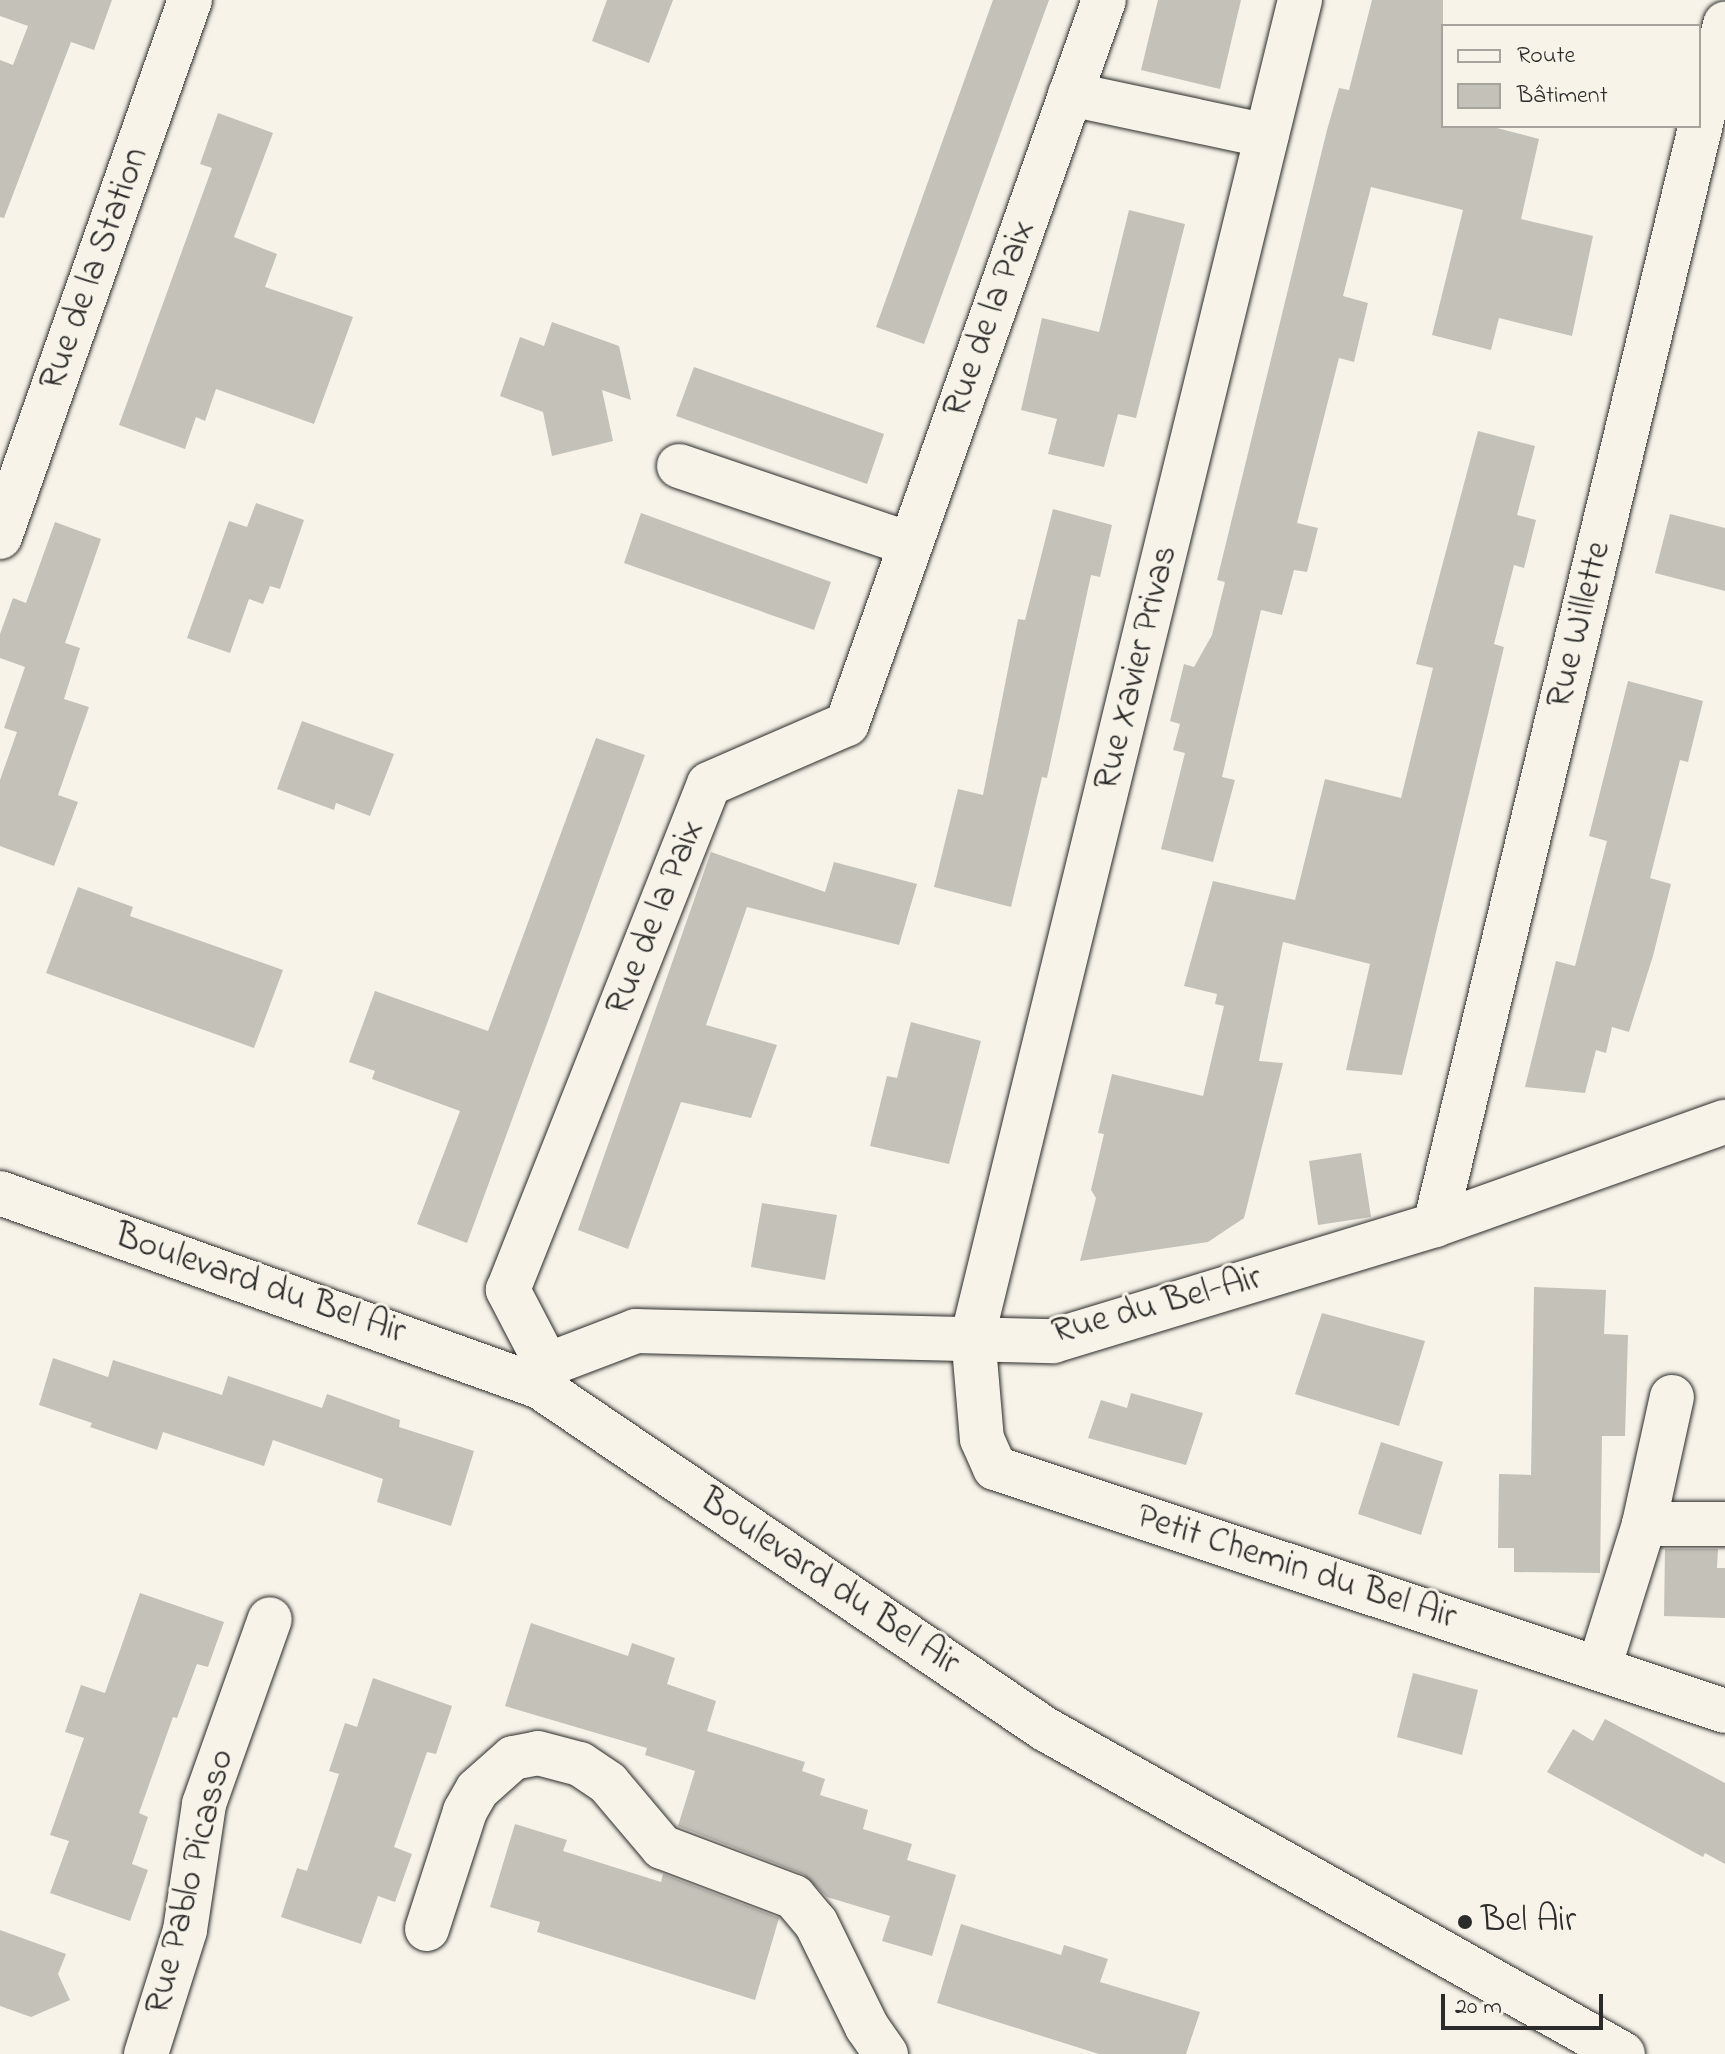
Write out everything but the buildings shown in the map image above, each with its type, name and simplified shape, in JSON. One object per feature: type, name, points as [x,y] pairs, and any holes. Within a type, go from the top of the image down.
[{"type":"street","name":"Rue de la Station","points":[[0,537],[190,0]]},
{"type":"street","name":"Rue de la Paix","points":[[543,1376],[508,1290],[709,784],[847,724],[1104,0]]},
{"type":"street","name":"Rue Xavier Privas","points":[[973,1335],[1300,0]]},
{"type":"street","name":"Rue Willette","points":[[1701,123],[1725,24]]},
{"type":"street","points":[[1070,94],[1267,136]]},
{"type":"street","name":"Rue Willette","points":[[1435,1225],[1700,128]]},
{"type":"street","points":[[679,466],[910,544]]},
{"type":"street","name":"Rue du Bel-Air","points":[[543,1376],[636,1331],[973,1335],[1053,1341],[1435,1225],[1725,1122]]},
{"type":"street","name":"Boulevard du Bel Air","points":[[0,1193],[543,1376],[1045,1729],[1619,2053]]},
{"type":"street","name":"Petit Chemin du Bel Air","points":[[973,1335],[982,1439],[995,1468],[1725,1711]]},
{"type":"street","points":[[1599,1668],[1644,1524],[1672,1397]]},
{"type":"street","points":[[1644,1524],[1725,1524]]},
{"type":"street","name":"Rue Pablo Picasso","points":[[146,2054],[185,1930],[204,1804],[270,1619]]},
{"type":"street","points":[[427,1929],[465,1811],[477,1790],[513,1758],[538,1753],[552,1756],[580,1764],[608,1783],[662,1847],[794,1897],[816,1923],[867,2027],[886,2054]]},
{"type":"place","name":"Bel Air","points":[[1465,1922]]}]
